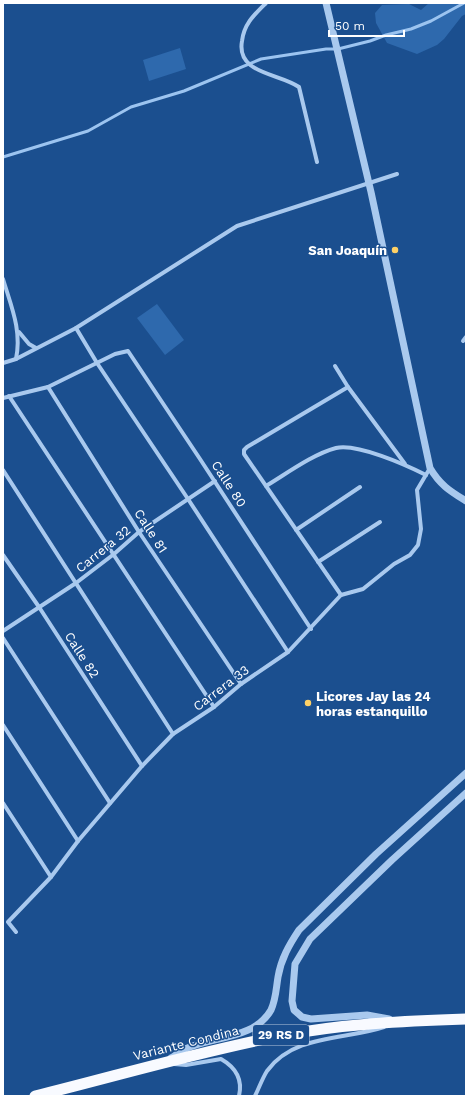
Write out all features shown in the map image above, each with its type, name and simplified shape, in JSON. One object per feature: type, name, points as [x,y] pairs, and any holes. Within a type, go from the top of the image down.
[{"type":"highway","name":"Variante Condina","points":[[35,1096],[221,1048],[281,1035],[341,1027],[466,1019]]},
{"type":"street","points":[[266,3],[251,17],[243,31],[240,50],[247,63],[270,75],[299,87],[318,162]]},
{"type":"street","points":[[326,3],[369,183],[430,468],[437,479],[449,490],[466,501]]},
{"type":"street","points":[[3,363],[16,359],[76,328],[237,226],[396,174]]},
{"type":"street","points":[[3,279],[18,332],[18,349],[16,359]]},
{"type":"street","points":[[76,328],[97,363],[288,652]]},
{"type":"street","points":[[18,332],[29,344],[36,348]]},
{"type":"street","name":"Calle 80","points":[[97,363],[115,354],[128,351],[311,629]]},
{"type":"street","points":[[3,398],[48,387],[97,363]]},
{"type":"street","points":[[335,366],[348,387],[405,464]]},
{"type":"street","name":"Calle 81","points":[[48,387],[139,532],[241,684]]},
{"type":"street","points":[[348,387],[247,446],[244,450],[244,454],[341,595],[364,589],[394,564],[410,555],[414,550],[420,539],[421,529],[417,490],[430,468]]},
{"type":"street","points":[[9,396],[214,707]]},
{"type":"street","points":[[266,486],[314,457],[341,447],[355,448],[405,464],[426,475]]},
{"type":"street","points":[[3,470],[173,734]]},
{"type":"street","name":"Carrera 32","points":[[3,631],[76,583],[114,554],[139,532],[214,481]]},
{"type":"street","points":[[296,530],[360,487]]},
{"type":"street","points":[[318,562],[380,522]]},
{"type":"street","name":"Calle 82","points":[[3,555],[39,607],[142,766]]},
{"type":"street","name":"Carrera 33","points":[[16,932],[8,922],[51,877],[78,841],[142,766],[173,734],[214,707],[241,684],[288,652],[341,595]]},
{"type":"street","points":[[3,638],[110,803]]},
{"type":"street","points":[[3,725],[78,841]]},
{"type":"street","points":[[162,1064],[184,1050],[249,1030],[262,1021],[270,1012],[275,1000],[282,960],[289,944],[299,930],[376,854],[466,773]]},
{"type":"street","points":[[402,1022],[367,1015],[310,1019],[302,1017],[294,1010],[292,1001],[295,964],[310,939],[392,860],[466,793]]},
{"type":"street","points":[[3,803],[51,877]]},
{"type":"street","points":[[299,930],[310,939]]},
{"type":"street","points":[[255,1096],[267,1071],[280,1057],[294,1048],[307,1044],[371,1032],[402,1022]]},
{"type":"street","points":[[162,1064],[186,1065],[221,1059],[231,1065],[236,1073],[240,1082],[238,1096]]},
{"type":"shaded area","points":[[429,3],[466,3],[466,14],[462,16],[444,39],[437,45],[417,54],[387,43],[376,23],[375,13],[382,5],[409,4],[421,10]]},
{"type":"shaded area","points":[[180,48],[186,69],[149,81],[143,60]]},
{"type":"shaded area","points":[[157,304],[184,340],[165,355],[137,318]]},
{"type":"waterway","points":[[3,157],[88,131],[131,107],[184,91],[261,59],[326,49],[338,49],[370,41],[386,35],[411,29],[431,21],[464,3]]},
{"type":"place","name":"San Joaquín","points":[[395,250]]},
{"type":"place","name":"Licores Jay las 24 horas estanquillo","points":[[308,703]]}]
